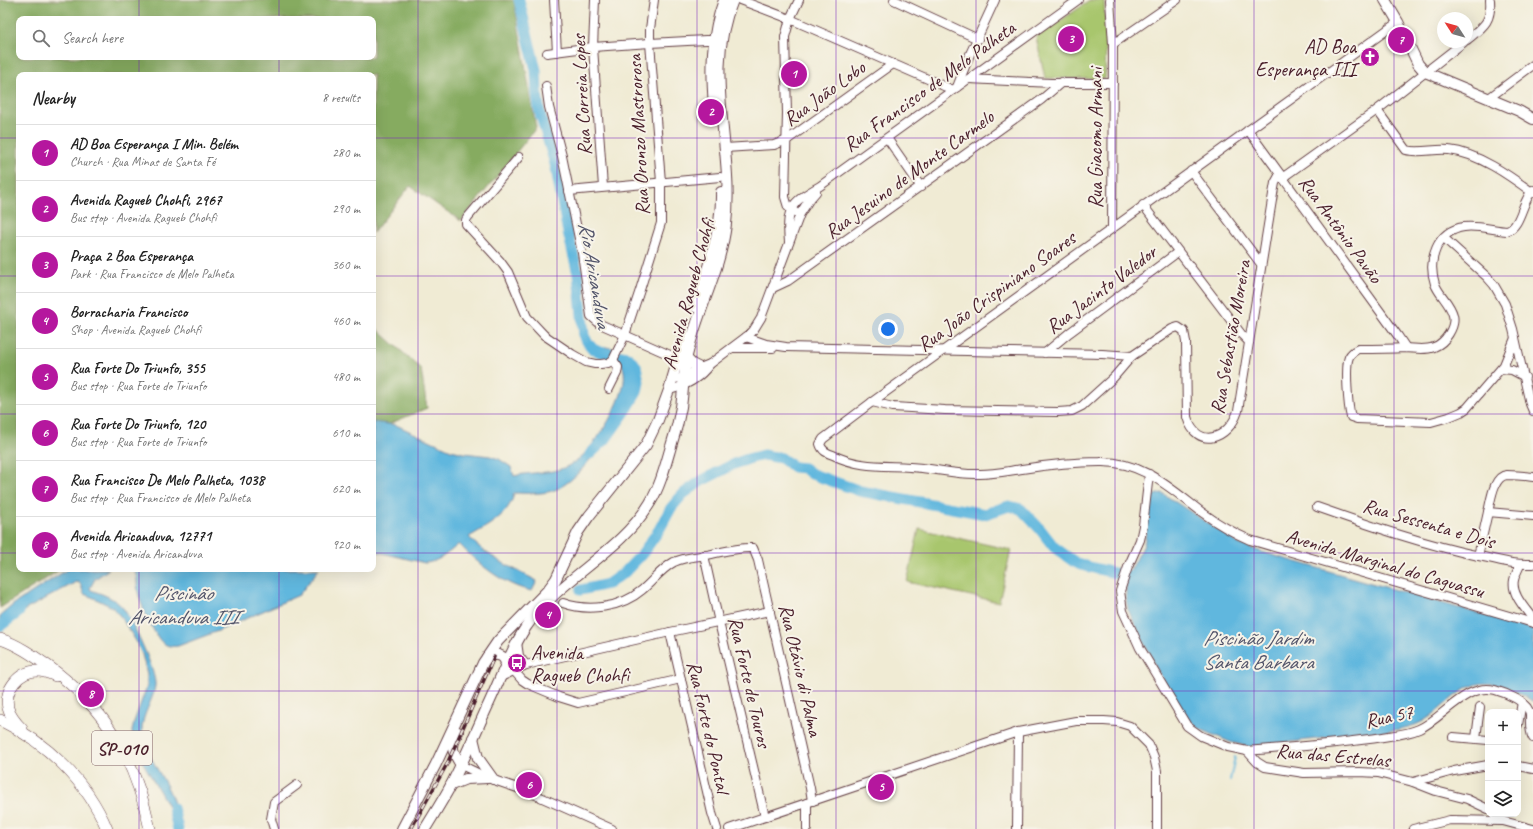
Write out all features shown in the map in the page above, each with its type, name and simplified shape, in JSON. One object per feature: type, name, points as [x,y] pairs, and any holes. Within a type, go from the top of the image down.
[{"type":"highway","name":"SP-010","points":[[2,640],[43,663],[68,682],[80,693],[106,724],[129,761],[140,787],[150,829]]},
{"type":"highway","points":[[32,738],[18,724],[10,713],[7,697],[14,683],[27,673],[38,671],[47,673],[68,682]]},
{"type":"highway","name":"SP-010","points":[[0,720],[16,727],[32,738],[50,752],[66,768],[96,807],[107,829]]},
{"type":"main road","name":"Avenida Ragueb Chohfi","points":[[402,829],[436,764],[479,671],[487,658],[498,641],[547,591],[556,579],[578,532],[585,521],[646,445],[658,420],[714,248],[719,220],[721,199],[720,177],[712,78],[719,15],[724,0]]},
{"type":"main road","name":"Avenida Ragueb Chohfi","points":[[425,829],[461,765],[501,677],[510,669],[517,642],[525,629],[544,604],[559,589],[608,550],[636,522],[650,503],[661,480],[681,408],[686,358],[721,251],[726,225],[727,197],[725,148],[717,40],[733,0]]},
{"type":"main road","points":[[1385,0],[1398,22],[1418,64],[1425,72],[1519,111],[1533,119]]},
{"type":"main road","points":[[686,358],[692,364],[700,368]]},
{"type":"main road","points":[[487,658],[495,654],[501,656],[505,659],[510,669]]},
{"type":"main road","points":[[461,765],[452,749],[453,743],[478,688],[480,680],[479,671]]},
{"type":"main road","points":[[451,785],[466,780],[491,778],[478,758],[473,738]]},
{"type":"street","points":[[554,0],[556,52]]},
{"type":"street","name":"Rua Correia Lopes","points":[[595,0],[593,47],[603,187]]},
{"type":"street","name":"Rua Oronzo Mastrorosa","points":[[614,358],[643,283],[661,223],[661,182],[650,43],[650,24],[654,0]]},
{"type":"street","points":[[740,0],[790,19],[955,89],[995,0]]},
{"type":"street","points":[[799,0],[786,29],[784,41],[787,113],[785,197],[787,205],[800,214]]},
{"type":"street","points":[[894,0],[978,39]]},
{"type":"street","name":"Rua Francisco de Melo Palheta","points":[[789,242],[788,222],[791,209],[801,198],[977,74],[1078,0]]},
{"type":"street","name":"Rua Giacomo Armani","points":[[1110,0],[1113,44],[1112,228]]},
{"type":"street","points":[[1113,44],[1176,0]]},
{"type":"street","points":[[1473,35],[1487,22],[1491,10],[1490,0]]},
{"type":"street","name":"Rua João Crispiniano Soares","points":[[826,452],[821,448],[820,444],[823,439],[872,402],[1398,22]]},
{"type":"street","points":[[547,53],[593,47],[717,40]]},
{"type":"street","points":[[1281,176],[1377,110],[1456,48]]},
{"type":"street","points":[[970,54],[972,64],[977,74]]},
{"type":"street","name":"Rua João Lobo","points":[[725,148],[774,145],[787,140],[893,64]]},
{"type":"street","points":[[1489,98],[1533,65]]},
{"type":"street","points":[[969,79],[1112,83]]},
{"type":"street","name":"Rua Jesuino de Monte Carmelo","points":[[773,288],[788,281],[921,187],[1041,100],[1062,82]]},
{"type":"street","points":[[546,86],[549,107],[562,156],[582,253],[590,313],[594,320],[600,324],[670,355]]},
{"type":"street","points":[[1377,110],[1406,150],[1438,149],[1465,153],[1505,173],[1532,191],[1512,229],[1506,231],[1465,227],[1455,229],[1436,247],[1433,255],[1432,267],[1436,285],[1450,308],[1453,316],[1453,324],[1449,333],[1434,347],[1424,349],[1358,349],[1351,354],[1348,358],[1347,367],[1351,417],[1357,420],[1431,422],[1461,412],[1467,408],[1501,369],[1508,359],[1515,338]]},
{"type":"street","name":"Rua Antônio Pavão","points":[[1248,130],[1406,348]]},
{"type":"street","points":[[887,138],[921,187]]},
{"type":"street","points":[[519,157],[468,217],[466,224],[508,272],[527,317],[544,335],[586,362],[601,364],[608,363],[614,358],[618,367],[617,373],[609,390]]},
{"type":"street","points":[[1191,171],[1261,264]]},
{"type":"street","name":"Rua Sebastião Moreira","points":[[872,402],[893,407],[944,410],[1058,412],[1072,410],[1086,403],[1114,377],[1132,356],[1172,328],[1178,327],[1181,328],[1185,334],[1186,342],[1187,407],[1190,425],[1199,436],[1211,437],[1225,432],[1236,418],[1238,411],[1275,183],[1281,176]]},
{"type":"street","points":[[568,191],[720,177]]},
{"type":"street","name":"Rua Francisco de Melo Palheta","points":[[683,382],[700,368],[710,364],[732,348],[758,325],[800,214],[808,200],[820,186]]},
{"type":"street","points":[[1143,205],[1242,335],[1249,342]]},
{"type":"street","points":[[1444,238],[1479,269],[1494,285],[1505,304],[1533,411]]},
{"type":"street","name":"Rua Jacinto Valedor","points":[[1045,353],[1178,252]]},
{"type":"street","points":[[746,337],[780,347]]},
{"type":"street","points":[[732,348],[765,349],[780,347],[1132,356]]},
{"type":"street","name":"Rua Francisco de Melo Palheta","points":[[669,390],[704,372],[710,364]]},
{"type":"street","points":[[1501,369],[1512,370],[1525,377]]},
{"type":"street","name":"Rua Francisco de Melo Palheta","points":[[672,379],[683,382]]},
{"type":"street","name":"Avenida Marginal do Caguassu","points":[[826,452],[840,459],[876,467],[922,468],[946,472],[978,474],[1053,465],[1099,462],[1123,464],[1149,474],[1165,483],[1203,514],[1226,528],[1265,546],[1533,623]]},
{"type":"street","points":[[1149,474],[1143,526],[1138,546],[1122,582],[1120,600],[1123,611],[1140,648],[1187,726],[1201,736],[1240,750]]},
{"type":"street","points":[[1478,556],[1496,484],[1501,477],[1506,475],[1533,477]]},
{"type":"street","name":"Rua Sessenta e Dois","points":[[1317,507],[1404,537],[1520,565],[1533,564]]},
{"type":"street","points":[[1488,512],[1533,516]]},
{"type":"street","name":"Rua Otávio di Palma","points":[[704,555],[753,548],[758,560],[810,788],[807,829]]},
{"type":"street","points":[[563,603],[585,608],[598,608],[616,604],[629,599],[641,591],[659,573],[675,562],[704,555]]},
{"type":"street","name":"Rua Forte de Touros","points":[[704,555],[718,622],[765,817]]},
{"type":"street","points":[[1520,565],[1514,578],[1513,585],[1515,594],[1533,619]]},
{"type":"street","points":[[510,669],[670,632],[770,611]]},
{"type":"street","name":"Rua Forte do Pontal","points":[[670,632],[717,829]]},
{"type":"street","points":[[517,642],[519,656],[526,666]]},
{"type":"street","points":[[510,669],[528,684],[578,703],[681,679]]},
{"type":"street","name":"Rua 57","points":[[1240,750],[1372,739],[1418,730],[1466,695],[1479,690],[1494,689],[1522,702]]},
{"type":"street","points":[[1521,709],[1522,702]]},
{"type":"street","points":[[1522,702],[1529,709],[1530,729],[1533,738]]},
{"type":"street","points":[[1476,738],[1480,707]]},
{"type":"street","points":[[729,829],[1018,732],[1076,721],[1117,722],[1130,726],[1149,745],[1154,757],[1157,771],[1157,829]]},
{"type":"street","points":[[1018,732],[1018,829]]},
{"type":"street","points":[[1453,737],[1485,740]]},
{"type":"street","name":"Rua das Estrelas","points":[[1240,750],[1265,767],[1304,773],[1378,773],[1413,782],[1436,791],[1475,802],[1485,807]]},
{"type":"street","points":[[461,765],[529,792],[612,829]]},
{"type":"street","points":[[1413,782],[1454,771],[1485,766]]},
{"type":"street","points":[[1521,767],[1533,769]]},
{"type":"street","points":[[274,829],[271,819],[274,802],[298,785]]},
{"type":"street","points":[[1498,817],[1503,821]]},
{"type":"street","points":[[1413,829],[1450,820],[1503,821],[1533,829]]},
{"type":"green space","points":[[0,0],[514,0],[536,128],[461,221],[410,186],[376,229],[376,72],[16,72],[16,572],[56,572],[0,608]]},
{"type":"green space","points":[[1091,0],[1104,0],[1106,40],[1105,79],[1045,78],[1036,37]]},
{"type":"green space","points":[[376,328],[421,369],[427,408],[387,425],[376,456]]},
{"type":"green space","points":[[919,529],[1011,550],[999,602],[907,582]]},
{"type":"water","points":[[606,347],[616,349],[628,355],[633,361],[635,380],[628,403],[594,454],[574,478],[557,489],[542,493],[514,493],[512,501],[503,514],[469,537],[492,556],[537,581],[532,591],[512,584],[492,573],[459,544],[439,559],[425,563],[376,552],[376,422],[396,425],[451,450],[490,456],[499,459],[511,467],[514,476],[562,469],[585,453],[601,433],[615,409],[620,396],[624,384],[624,372],[621,363],[611,355],[603,353]]},
{"type":"water","name":"Piscinão Jardim Santa Barbara","points":[[1162,493],[1239,544],[1265,553],[1533,629],[1533,702],[1504,687],[1485,683],[1469,687],[1423,721],[1415,725],[1390,731],[1249,747],[1230,742],[1200,729],[1183,715],[1156,668],[1128,610],[1126,599],[1126,583],[1131,569],[1144,545],[1149,501],[1154,495]]},
{"type":"water","points":[[63,572],[105,572],[95,579],[90,588],[91,590],[112,599],[123,608],[132,623],[148,658],[155,679],[155,686],[142,724],[143,738],[173,800],[177,822],[138,754],[133,741],[132,731],[147,686],[147,674],[142,654],[121,617],[112,607],[84,594],[80,583],[76,582],[0,625],[0,616],[14,604]]},
{"type":"water","name":"Piscinão Aricanduva III","points":[[135,572],[317,572],[299,595],[218,631],[178,646],[168,646],[163,643],[153,629],[140,600]]},
{"type":"waterway","name":"Rio Aricanduva","points":[[519,0],[536,70],[537,94],[540,113],[555,164],[567,228],[578,274],[584,336],[593,349],[600,352],[627,357],[633,362],[636,366],[639,382],[637,392],[627,409],[605,440],[590,454]]},
{"type":"waterway","points":[[581,590],[608,584],[625,572],[642,554],[659,530],[671,508],[683,494],[701,481],[734,464],[763,455],[781,458],[794,467],[804,468],[812,474],[860,491],[985,514],[1009,506],[1021,509],[1040,529],[1054,547],[1073,561],[1081,565],[1136,578]]},
{"type":"waterway","name":"Rio Aricanduva","points":[[0,626],[19,612]]},
{"type":"waterway","points":[[1230,780],[1235,757]]},
{"type":"waterway","points":[[173,808],[178,829]]},
{"type":"railway","points":[[411,829],[447,764],[494,657]]},
{"type":"place","name":"Praça 2 Boa Esperança","points":[[1071,39]]},
{"type":"place","name":"Rua Francisco De Melo Palheta, 1038","points":[[1401,40]]},
{"type":"place","name":"AD Boa Esperança III","points":[[1370,57]]},
{"type":"place","name":"AD Boa Esperança I Min. Belém","points":[[794,74]]},
{"type":"place","name":"Avenida Ragueb Chohfi, 2967","points":[[711,112]]},
{"type":"place","name":"Borracharia Francisco","points":[[548,615]]},
{"type":"place","name":"Avenida Ragueb Chohfi","points":[[517,663]]},
{"type":"place","name":"Avenida Aricanduva, 12771","points":[[91,694]]},
{"type":"place","name":"Rua Forte Do Triunfo, 120","points":[[529,785]]},
{"type":"place","name":"Rua Forte Do Triunfo, 355","points":[[881,787]]}]
